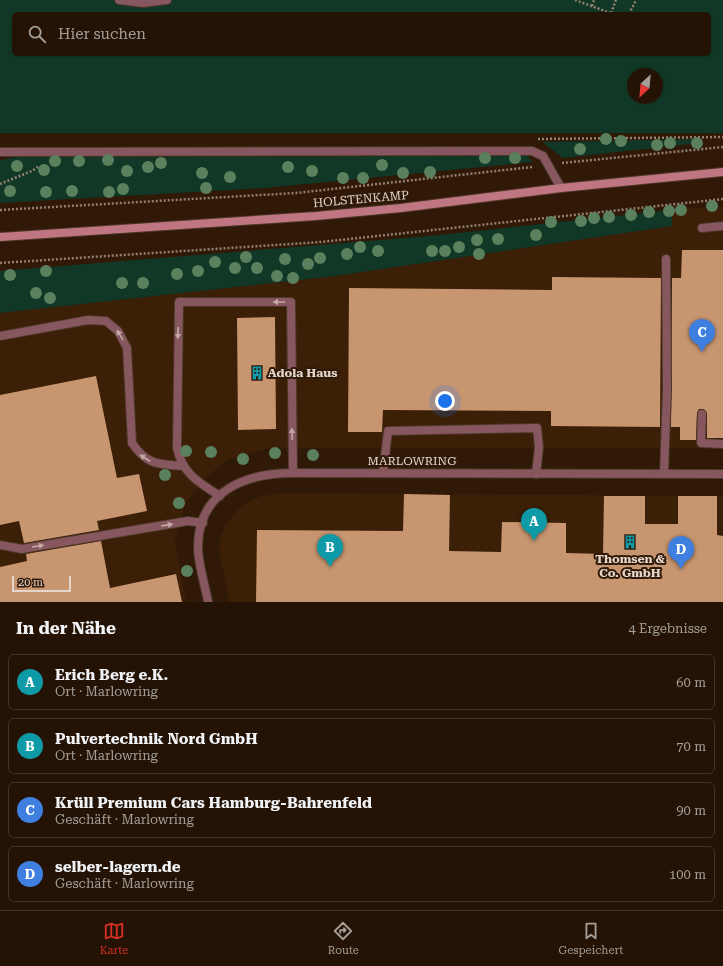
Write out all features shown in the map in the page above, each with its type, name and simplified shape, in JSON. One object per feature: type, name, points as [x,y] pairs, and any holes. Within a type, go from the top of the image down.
[{"type":"main road","name":"HOLSTENKAMP","points":[[0,237],[316,216],[401,208],[561,188],[723,172]]},
{"type":"street","points":[[119,0],[144,3],[167,0]]},
{"type":"street","points":[[0,152],[525,150],[537,153],[549,164],[561,188]]},
{"type":"street","points":[[702,228],[723,226]]},
{"type":"street","points":[[664,474],[667,389],[666,259]]},
{"type":"street","points":[[220,496],[192,477],[182,466],[176,448],[179,302],[291,302],[293,473]]},
{"type":"street","points":[[0,336],[88,320],[106,321],[118,331],[127,348],[132,443],[140,455],[156,464],[182,466]]},
{"type":"street","points":[[702,414],[701,443],[723,444]]},
{"type":"street","points":[[384,473],[388,431],[537,428],[539,447],[536,474]]},
{"type":"street","name":"MARLOWRING","points":[[208,602],[198,548],[203,523],[210,509],[220,496],[233,485],[251,477],[271,473],[723,474]]},
{"type":"street","points":[[0,545],[22,549],[188,521],[203,523]]},
{"type":"path","points":[[575,0],[607,12]]},
{"type":"path","points":[[592,6],[594,0]]},
{"type":"path","points":[[613,12],[616,0]]},
{"type":"path","points":[[630,12],[636,0]]},
{"type":"path","points":[[539,138],[723,137]]},
{"type":"path","points":[[0,210],[296,193],[549,164],[723,147]]},
{"type":"path","points":[[0,184],[32,171],[41,164]]},
{"type":"path","points":[[0,263],[321,242],[723,199]]},
{"type":"shaded area","points":[[723,206],[723,448],[269,448],[227,460],[208,476],[186,502],[175,540],[186,602],[0,602],[0,313],[335,276],[672,226],[672,210]]},
{"type":"shaded area","points":[[282,493],[723,496],[723,602],[229,602],[219,550],[221,535],[226,524],[236,511],[247,502],[261,496]]},
{"type":"green space","points":[[0,0],[723,0],[723,133],[0,133]]},
{"type":"green space","points":[[699,139],[699,143],[563,158],[542,142]]},
{"type":"green space","points":[[527,156],[533,162],[265,188],[0,203],[0,160],[17,157]]},
{"type":"green space","points":[[672,210],[672,226],[335,276],[0,313],[0,271],[430,236]]},
{"type":"building","points":[[682,250],[723,250],[723,438],[707,438],[707,414],[703,409],[699,409],[697,413],[696,440],[680,440],[680,427],[671,427],[672,278],[681,278]]},
{"type":"building","points":[[552,277],[661,278],[660,427],[551,426],[551,411],[383,410],[382,432],[348,432],[349,288],[552,290]]},
{"type":"building","name":"Adola Haus","points":[[275,317],[276,429],[238,430],[237,318]]},
{"type":"building","points":[[96,376],[117,478],[139,474],[147,511],[97,521],[99,530],[24,543],[19,521],[0,525],[0,395]]},
{"type":"building","points":[[404,494],[450,495],[449,551],[501,552],[502,522],[566,523],[566,553],[603,554],[604,496],[645,496],[645,524],[678,524],[678,496],[717,496],[717,535],[723,536],[723,602],[256,602],[257,530],[403,531]]},
{"type":"building","points":[[101,541],[110,588],[176,574],[182,602],[0,602],[0,567],[27,561],[26,554]]},
{"type":"place","name":"Krüll Premium Cars Hamburg-Bahrenfeld","points":[[702,352]]},
{"type":"place","name":"Adola Haus","points":[[257,373]]},
{"type":"place","name":"Erich Berg e.K.","points":[[534,541]]},
{"type":"place","name":"Thomsen & Co. GmbH","points":[[630,542]]},
{"type":"place","name":"Pulvertechnik Nord GmbH","points":[[330,567]]},
{"type":"place","name":"selber-lagern.de","points":[[681,569]]}]
